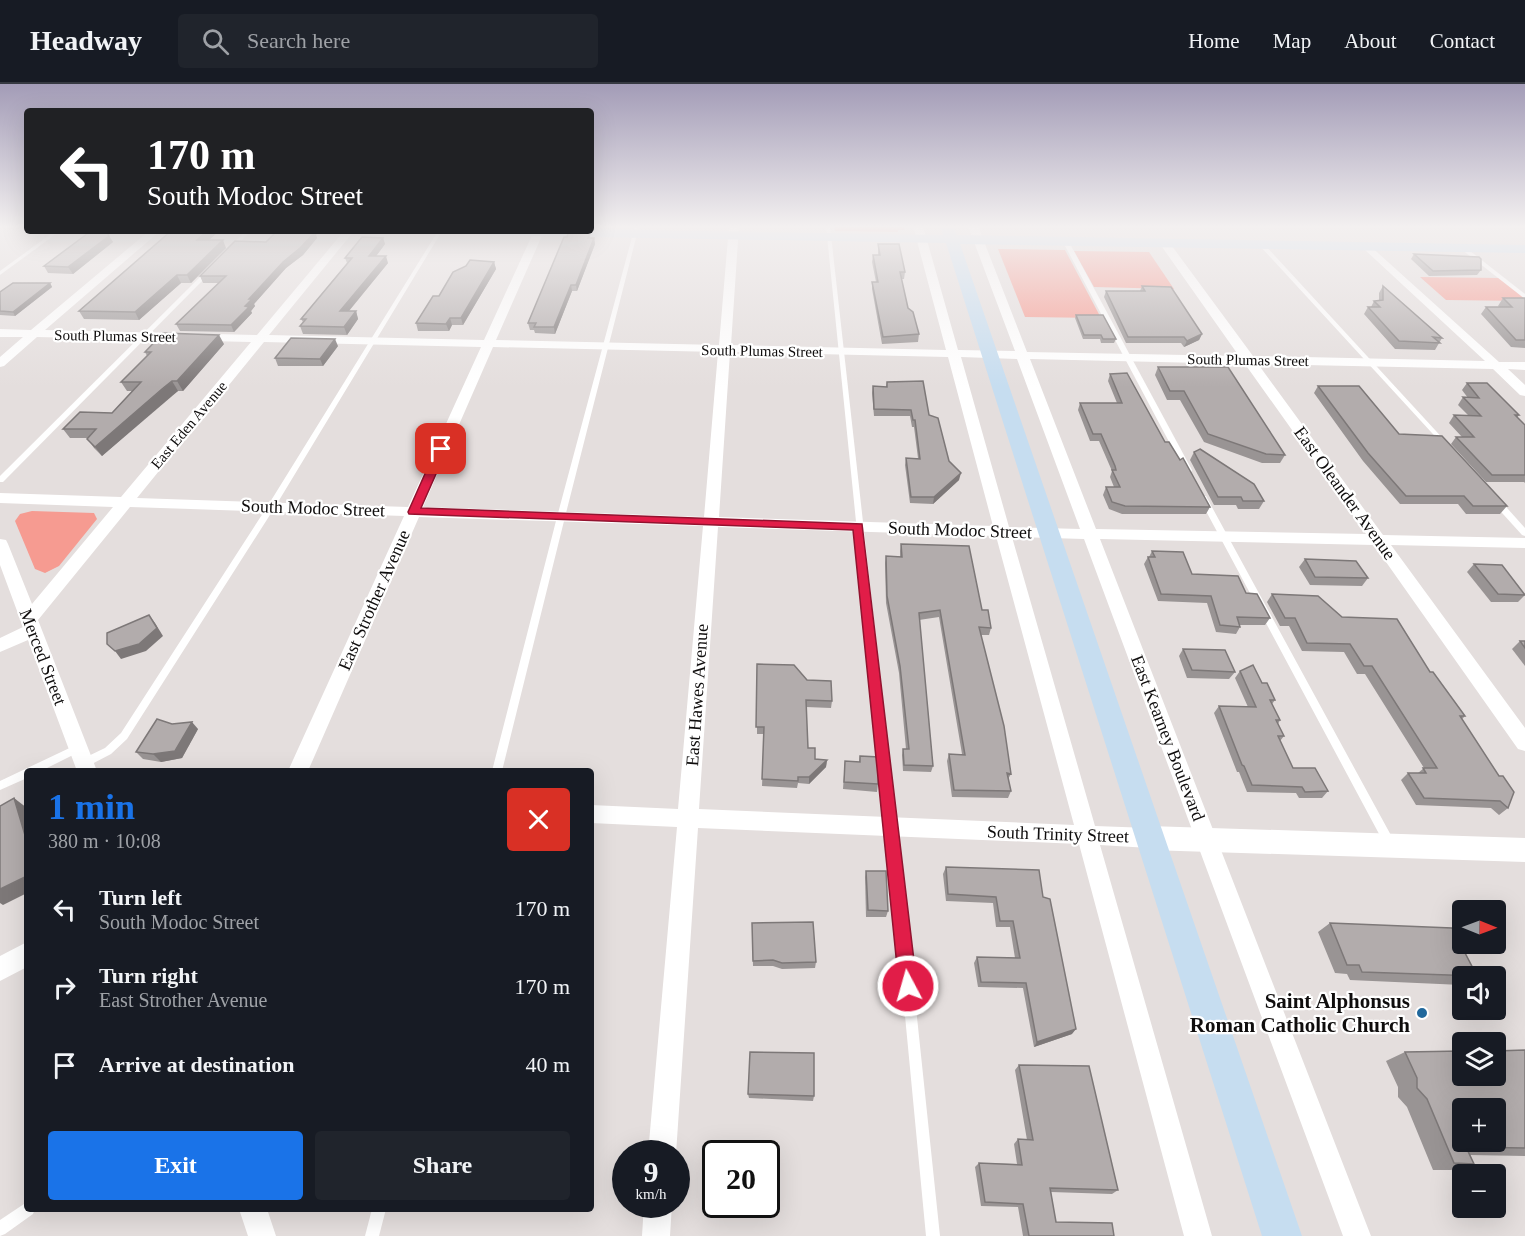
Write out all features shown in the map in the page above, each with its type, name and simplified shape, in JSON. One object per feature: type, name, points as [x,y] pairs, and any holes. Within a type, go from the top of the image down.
[{"type":"main road","points":[[965,280],[1282,1236]]},
{"type":"street","points":[[0,363],[98,280]]},
{"type":"street","name":"East Eden Avenue","points":[[31,625],[125,502],[309,280]]},
{"type":"street","name":"East Strother Avenue","points":[[299,768],[517,280]]},
{"type":"street","name":"East Hawes Avenue","points":[[663,1140],[729,280]]},
{"type":"street","points":[[933,280],[1198,1236]]},
{"type":"street","name":"East Kearney Boulevard","points":[[994,280],[1357,1236]]},
{"type":"street","name":"East Oleander Avenue","points":[[1191,280],[1525,743]]},
{"type":"street","points":[[1404,280],[1525,392]]},
{"type":"street","name":"South Plumas Street","points":[[0,333],[1525,366]]},
{"type":"street","name":"South Modoc Street","points":[[0,498],[1048,533],[1525,543]]},
{"type":"street","name":"Merced Street","points":[[0,546],[83,761]]},
{"type":"street","points":[[0,645],[31,625]]},
{"type":"street","name":"South Trinity Street","points":[[594,814],[1087,836],[1525,850]]},
{"type":"street","points":[[0,969],[24,956]]},
{"type":"street","points":[[254,1212],[262,1236]]},
{"type":"street","points":[[656,1236],[657,1218]]},
{"type":"lane","points":[[0,480],[200,280]]},
{"type":"lane","points":[[49,768],[83,761],[108,752],[124,736],[271,507],[411,280]]},
{"type":"lane","points":[[498,768],[623,280]]},
{"type":"lane","points":[[834,280],[933,1236]]},
{"type":"lane","points":[[1086,280],[1190,474]]},
{"type":"lane","points":[[1294,280],[1448,448]]},
{"type":"lane","points":[[1504,280],[1525,297]]},
{"type":"lane","points":[[1196,484],[1391,846]]},
{"type":"lane","points":[[1486,490],[1525,533]]},
{"type":"lane","points":[[0,786],[24,774]]},
{"type":"lane","points":[[0,1229],[24,1212]]},
{"type":"lane","points":[[372,1236],[379,1212]]},
{"type":"shaded area","points":[[1010,280],[1081,280],[1101,318],[1025,317]]},
{"type":"shaded area","points":[[1090,280],[1168,280],[1174,289],[1094,287]]},
{"type":"shaded area","points":[[1423,280],[1502,280],[1525,298],[1525,301],[1446,300]]},
{"type":"shaded area","points":[[32,511],[94,513],[97,519],[59,566],[45,573],[35,569],[15,521],[20,514]]},
{"type":"building","points":[[115,280],[172,280],[135,312],[79,311]]},
{"type":"building","points":[[222,280],[267,280],[249,299],[252,299],[245,306],[249,307],[231,325],[176,324]]},
{"type":"building","points":[[334,280],[366,280],[340,311],[356,311],[344,327],[300,326],[306,319],[301,319]]},
{"type":"building","points":[[448,280],[484,280],[461,318],[450,318],[446,324],[416,323],[433,296],[439,296]]},
{"type":"building","points":[[546,280],[578,280],[576,285],[571,285],[554,327],[534,327],[536,323],[528,323]]},
{"type":"building","points":[[878,280],[902,280],[908,308],[913,312],[919,334],[883,337],[872,282],[878,282]]},
{"type":"building","points":[[13,283],[50,283],[13,312],[0,311],[0,292]]},
{"type":"building","points":[[1142,286],[1171,287],[1202,334],[1187,341],[1184,337],[1128,337],[1106,291],[1145,291]]},
{"type":"building","points":[[1383,286],[1442,338],[1433,337],[1440,343],[1399,341],[1368,307],[1380,307],[1374,301],[1383,300]]},
{"type":"building","points":[[1503,298],[1525,298],[1525,340],[1516,340],[1486,307],[1512,307]]},
{"type":"building","points":[[1076,315],[1103,315],[1116,339],[1103,339],[1101,335],[1084,335]]},
{"type":"building","points":[[163,333],[219,335],[177,381],[172,381],[162,389],[95,447],[87,439],[96,429],[63,429],[80,412],[112,413],[141,382],[121,382],[151,352],[145,352]]},
{"type":"building","points":[[291,338],[335,339],[320,359],[275,358]]},
{"type":"building","points":[[1158,367],[1228,367],[1285,455],[1266,454],[1208,434],[1184,391],[1170,391]]},
{"type":"building","points":[[1127,373],[1165,442],[1169,442],[1180,460],[1183,458],[1210,507],[1125,506],[1112,502],[1106,487],[1120,487],[1112,470],[1116,470],[1115,466],[1101,434],[1093,434],[1080,403],[1122,403],[1110,374]]},
{"type":"building","points":[[923,381],[929,415],[938,418],[949,461],[961,473],[934,497],[911,497],[906,458],[920,459],[915,420],[913,420],[911,410],[874,409],[873,386],[887,387],[887,382]]},
{"type":"building","points":[[1467,383],[1487,383],[1519,415],[1515,415],[1525,425],[1525,475],[1492,475],[1456,437],[1474,437],[1454,415],[1481,416],[1463,397],[1479,398]]},
{"type":"building","points":[[1318,386],[1359,386],[1399,434],[1442,436],[1507,506],[1473,506],[1464,496],[1406,496],[1368,453]]},
{"type":"building","points":[[1200,449],[1254,484],[1264,501],[1243,501],[1241,497],[1218,497],[1194,452]]},
{"type":"building","points":[[901,544],[969,546],[982,610],[988,610],[991,628],[979,627],[1004,726],[1011,774],[1007,773],[1011,791],[954,790],[949,754],[965,755],[940,610],[919,613],[933,766],[904,765],[903,749],[909,749],[900,666],[887,596],[886,556],[902,557]]},
{"type":"building","points":[[1152,551],[1183,552],[1192,574],[1238,576],[1246,593],[1257,594],[1270,618],[1237,617],[1240,627],[1220,625],[1211,596],[1161,594],[1148,557],[1155,557]]},
{"type":"building","points":[[1305,559],[1356,561],[1368,578],[1315,577]]},
{"type":"building","points":[[1474,564],[1502,565],[1525,595],[1498,594]]},
{"type":"building","points":[[1272,594],[1318,596],[1342,617],[1397,619],[1430,672],[1433,672],[1465,716],[1460,716],[1499,776],[1503,776],[1514,792],[1508,808],[1500,801],[1424,798],[1408,773],[1426,773],[1423,768],[1437,768],[1372,666],[1364,666],[1350,644],[1307,643],[1295,618],[1285,618]]},
{"type":"building","points":[[149,615],[157,628],[139,644],[115,651],[107,644],[107,633]]},
{"type":"building","points":[[1183,649],[1225,650],[1235,672],[1192,670]]},
{"type":"building","points":[[757,664],[794,665],[807,680],[831,681],[832,701],[806,700],[808,748],[815,748],[815,759],[827,760],[809,777],[798,777],[798,781],[762,779],[764,727],[756,727]]},
{"type":"building","points":[[1253,665],[1262,683],[1267,683],[1275,700],[1270,700],[1280,720],[1276,720],[1284,736],[1278,736],[1293,768],[1315,768],[1328,791],[1305,792],[1302,787],[1252,785],[1219,706],[1256,707],[1240,671]]},
{"type":"building","points":[[157,719],[172,724],[192,722],[175,751],[153,754],[136,752]]},
{"type":"building","points":[[860,756],[879,757],[878,784],[844,782],[845,761],[860,762]]},
{"type":"building","points":[[14,798],[24,832],[24,877],[0,889],[0,806]]},
{"type":"building","points":[[946,867],[1039,870],[1043,897],[1050,899],[1076,1029],[1037,1042],[1026,983],[981,982],[977,957],[1020,958],[1013,921],[1000,921],[996,897],[948,894]]},
{"type":"building","points":[[866,871],[886,871],[888,911],[868,910]]},
{"type":"building","points":[[813,922],[816,962],[753,961],[752,923]]},
{"type":"building","points":[[1330,923],[1452,928],[1452,954],[1466,954],[1472,966],[1452,966],[1452,975],[1362,972],[1359,965],[1347,965]]},
{"type":"building","points":[[1525,1050],[1525,1148],[1506,1148],[1506,1098],[1452,1098],[1452,1152],[1468,1152],[1474,1164],[1454,1163],[1427,1099],[1417,1088],[1417,1078],[1405,1052],[1452,1051],[1452,1086],[1506,1086],[1506,1051]]},
{"type":"building","points":[[750,1052],[814,1053],[814,1096],[748,1094]]},
{"type":"building","points":[[1019,1065],[1089,1066],[1118,1190],[1050,1188],[1056,1222],[1112,1223],[1114,1236],[1029,1236],[1023,1204],[985,1202],[979,1163],[1022,1165],[1018,1139],[1033,1140]]},
{"type":"place","name":"Saint Alphonsus Roman Catholic Church","points":[[1422,1013]]},
{"type":"route","points":[[441,449],[414,512],[858,527],[908,986]]}]
